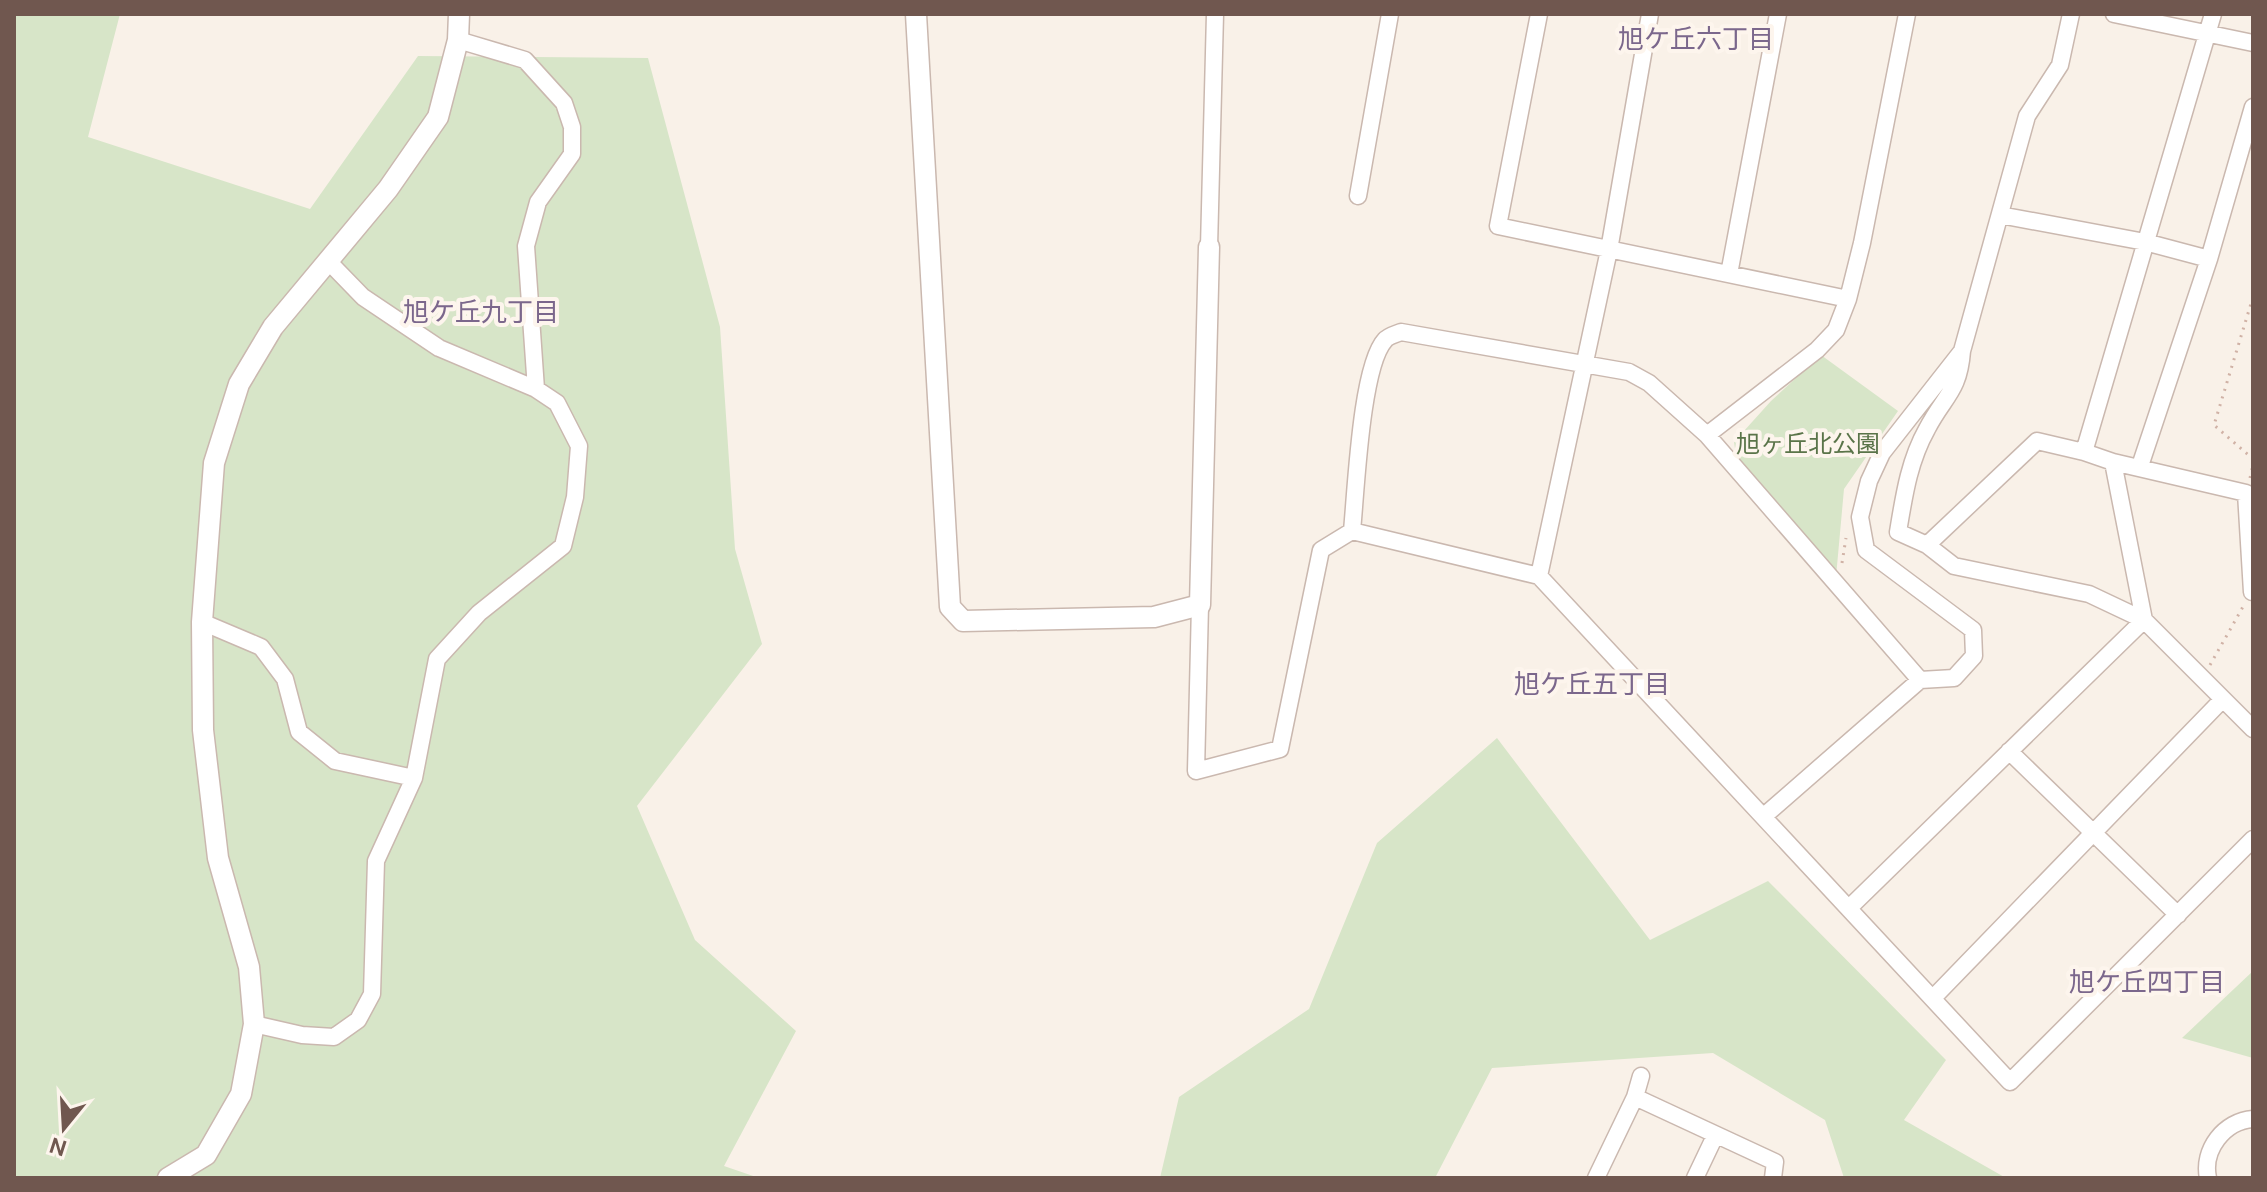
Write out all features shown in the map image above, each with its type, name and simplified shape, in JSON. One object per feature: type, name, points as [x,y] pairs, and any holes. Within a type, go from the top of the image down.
[{"type":"street","points":[[172,1177],[206,1155],[241,1094],[254,1024],[249,967],[218,858],[201,698],[202,622],[214,463],[239,384],[273,327],[388,189],[438,117],[458,40],[459,14]]},
{"type":"street","points":[[916,14],[950,607],[963,621],[1154,617],[1200,605]]},
{"type":"street","points":[[1215,14],[1196,771],[1280,749],[1321,550],[1352,531],[1539,576],[2010,1082],[2253,839]]},
{"type":"street","points":[[1358,196],[1390,14]]},
{"type":"street","points":[[1539,14],[1498,226],[1848,299]]},
{"type":"street","points":[[1539,576],[1609,250],[1650,14]]},
{"type":"street","points":[[1729,274],[1778,14]]},
{"type":"street","points":[[1707,435],[1817,350],[1836,330],[1848,299],[1907,14]]},
{"type":"street","points":[[2071,14],[2060,65],[2027,116],[1962,351],[1960,380],[1927,429],[1909,472],[1898,532],[1927,545],[1954,566],[2089,594],[2144,620],[2253,729]]},
{"type":"street","points":[[2114,14],[2253,43]]},
{"type":"street","points":[[2084,452],[2213,14]]},
{"type":"street","points":[[458,40],[525,60],[564,103],[572,127],[572,154],[538,202],[526,246],[536,389]]},
{"type":"street","points":[[2140,466],[2209,259],[2253,107]]},
{"type":"street","points":[[2000,215],[2145,242],[2209,259]]},
{"type":"street","points":[[254,1024],[302,1035],[334,1037],[358,1020],[372,994],[376,861],[414,778],[437,659],[479,613],[563,546],[575,497],[579,446],[557,403],[536,389],[439,348],[363,297],[329,262]]},
{"type":"street","points":[[1352,531],[1373,361],[1385,338],[1401,332],[1629,372],[1649,383],[1707,435],[1920,680]]},
{"type":"street","points":[[1764,816],[1920,680],[1954,678],[1974,656],[1973,630],[1866,550],[1860,517],[1862,499],[1882,453],[1962,351]]},
{"type":"street","points":[[1927,545],[2037,441],[2246,493],[2252,592]]},
{"type":"street","points":[[2113,462],[2144,620]]},
{"type":"street","points":[[1849,908],[2144,620]]},
{"type":"street","points":[[202,622],[261,647],[285,679],[299,732],[335,761],[414,778]]},
{"type":"street","points":[[1933,998],[2222,700]]},
{"type":"street","points":[[2009,751],[2178,915]]},
{"type":"street","points":[[1596,1178],[1635,1097],[1641,1076]]},
{"type":"street","points":[[1635,1097],[1775,1162],[1773,1178]]},
{"type":"street","points":[[2208,1178],[2205,1166],[2214,1141],[2240,1120],[2253,1119]]},
{"type":"street","points":[[1695,1178],[1715,1136]]},
{"type":"path","points":[[2253,297],[2214,425],[2253,459]]},
{"type":"path","points":[[1839,590],[1849,521],[1860,517]]},
{"type":"path","points":[[2203,678],[2252,592]]},
{"type":"green space","points":[[14,14],[120,14],[88,137],[310,209],[418,56],[648,58],[720,327],[735,549],[762,644],[637,806],[695,940],[796,1031],[724,1166],[759,1178],[14,1178]]},
{"type":"green space","name":"旭ヶ丘北公園","points":[[1821,355],[1898,411],[1844,489],[1836,577],[1736,455],[1734,442],[1771,401]]},
{"type":"green space","points":[[1497,738],[1650,940],[1768,881],[1946,1060],[1904,1120],[2006,1178],[1844,1178],[1825,1120],[1713,1053],[1492,1068],[1435,1178],[1160,1178],[1179,1097],[1309,1009],[1377,843]]},
{"type":"green space","points":[[2253,971],[2253,1058],[2182,1038]]},
{"type":"district","name":"旭ケ丘六丁目","points":[[1696,39]]},
{"type":"district","name":"旭ケ丘九丁目","points":[[481,312]]},
{"type":"district","name":"旭ケ丘五丁目","points":[[1592,684]]},
{"type":"district","name":"旭ケ丘四丁目","points":[[2147,982]]}]
